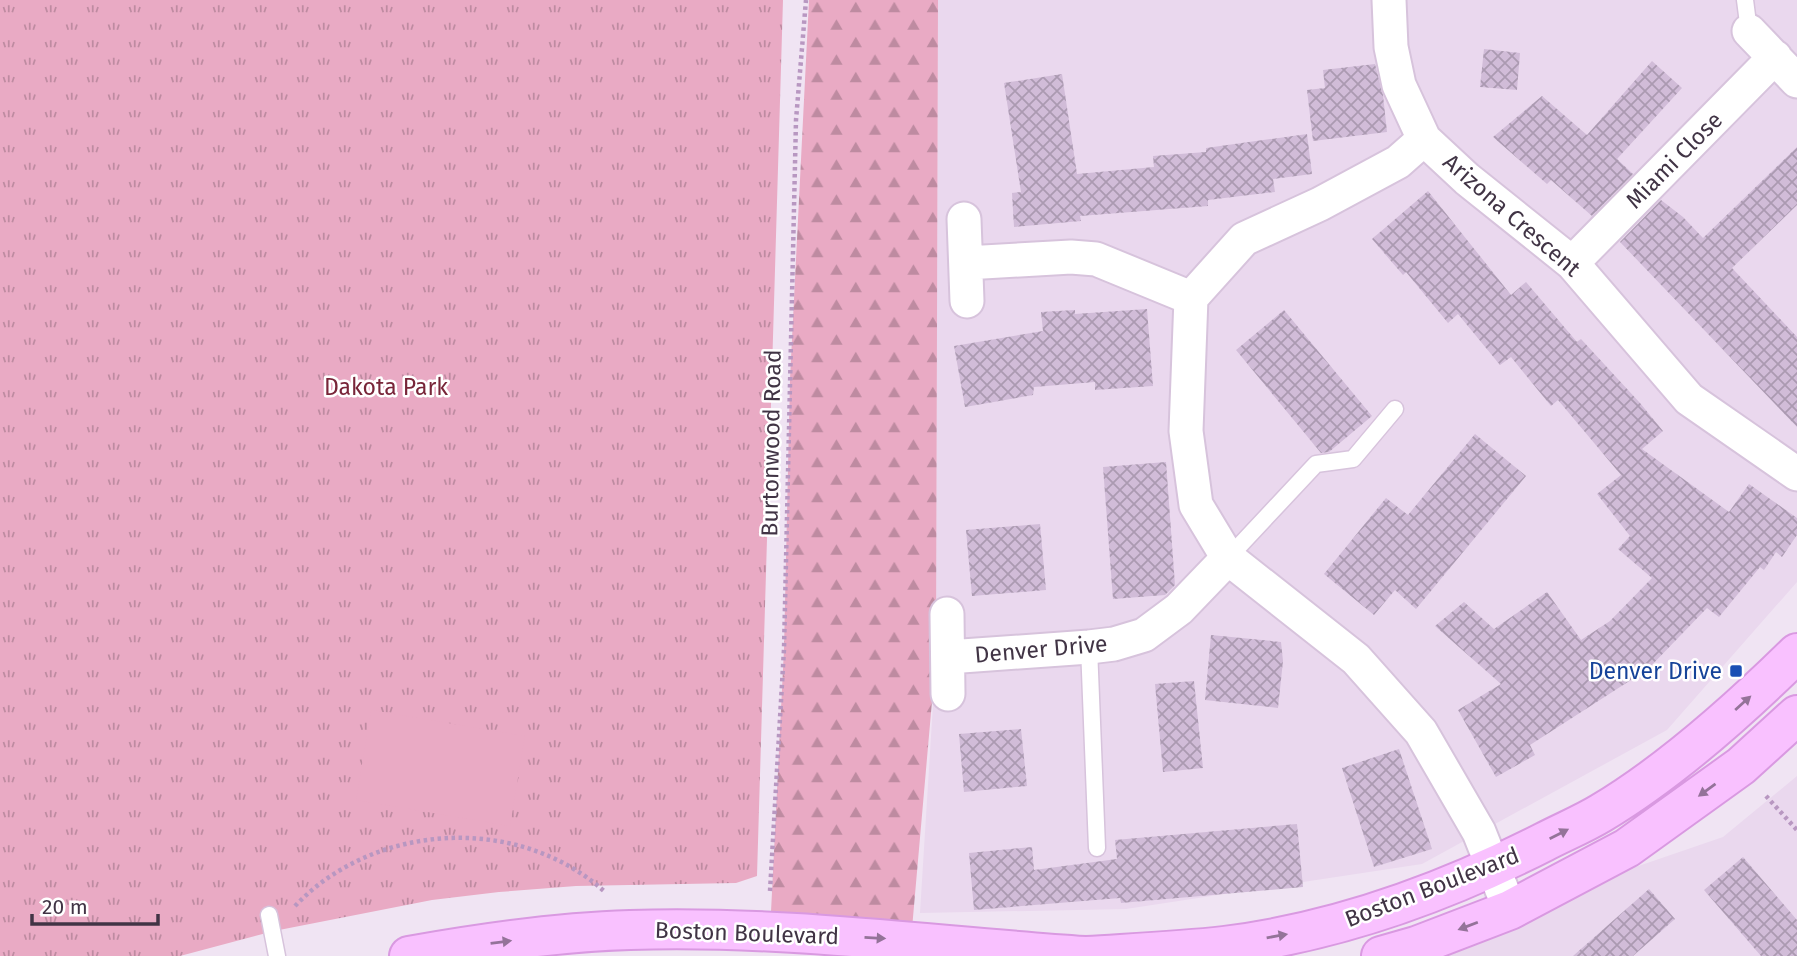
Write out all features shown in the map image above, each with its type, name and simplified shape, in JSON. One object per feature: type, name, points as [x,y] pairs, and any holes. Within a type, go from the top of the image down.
[{"type":"street","name":"Arizona Crescent","points":[[1388,0],[1391,47],[1399,85],[1424,139],[1467,179],[1572,264],[1689,399],[1797,474]]},
{"type":"street","name":"Miami Close","points":[[1572,264],[1786,69],[1747,15]]},
{"type":"street","points":[[1424,139],[1398,162],[1320,204],[1244,239],[1191,298],[1186,431],[1196,505],[1228,558],[1356,659],[1421,732],[1479,832],[1510,910]]},
{"type":"street","points":[[964,219],[967,301]]},
{"type":"street","points":[[965,263],[1071,257],[1096,259],[1191,298]]},
{"type":"street","name":"Denver Drive","points":[[948,657],[1088,648],[1115,644],[1144,635],[1179,609],[1228,558]]},
{"type":"street","name":"Denver Drive","points":[[947,614],[948,694]]},
{"type":"street","name":"Boston Boulevard","points":[[410,956],[572,933],[632,930],[770,932],[911,940],[1000,951],[1086,956],[1226,951],[1370,916],[1493,868],[1601,813],[1711,732],[1797,653]]},
{"type":"street","name":"Boston Boulevard","points":[[1381,956],[1416,946],[1510,910],[1627,848],[1741,766],[1797,715]]},
{"type":"lane","name":"Denver Drive","points":[[1228,558],[1316,464],[1353,459],[1395,409]]},
{"type":"lane","points":[[1088,648],[1097,848]]},
{"type":"lane","points":[[269,915],[277,956]]},
{"type":"path","name":"Burtonwood Road","points":[[771,887],[783,649],[796,120],[806,0]]},
{"type":"path","points":[[1763,793],[1797,830]]},
{"type":"path","points":[[274,938],[281,921],[307,894],[341,869],[370,854],[429,839],[460,837],[519,845],[586,874],[605,891]]},
{"type":"shaded area","points":[[938,0],[1797,0],[1797,582],[1667,730],[1422,864],[1126,909],[920,913],[936,656]]},
{"type":"shaded area","points":[[1797,776],[1797,956],[1422,956],[1510,910],[1723,837]]},
{"type":"green space","name":"Dakota Park","points":[[0,0],[783,0],[757,876],[736,883],[576,886],[432,900],[274,931],[180,956],[0,956]]},
{"type":"green space","points":[[809,0],[938,0],[936,656],[911,940],[770,932],[784,649],[790,379]]},
{"type":"green space","points":[[371,710],[525,736],[510,826],[356,800]]},
{"type":"building","points":[[1484,49],[1520,53],[1517,90],[1480,87]]},
{"type":"building","points":[[1652,61],[1682,88],[1617,159],[1633,174],[1592,216],[1551,180],[1547,184],[1493,137],[1542,96],[1587,135]]},
{"type":"building","points":[[1375,64],[1383,95],[1387,132],[1313,141],[1307,90],[1325,88],[1323,70]]},
{"type":"building","points":[[1062,74],[1077,174],[1154,167],[1153,156],[1206,152],[1206,148],[1307,134],[1312,174],[1273,179],[1275,192],[1208,200],[1208,206],[1080,216],[1081,221],[1014,227],[1012,193],[1021,192],[1004,83]]},
{"type":"building","points":[[1797,147],[1797,205],[1732,268],[1797,337],[1797,427],[1620,242],[1661,200],[1683,217],[1703,238]]},
{"type":"building","points":[[1428,191],[1511,295],[1526,282],[1577,342],[1581,339],[1640,403],[1663,431],[1642,449],[1729,512],[1749,484],[1797,518],[1797,535],[1782,557],[1776,552],[1764,570],[1760,567],[1719,617],[1707,608],[1648,669],[1530,745],[1535,755],[1496,777],[1458,710],[1501,684],[1435,626],[1464,602],[1494,629],[1547,592],[1581,640],[1610,621],[1652,578],[1618,549],[1630,536],[1597,494],[1621,475],[1558,400],[1551,406],[1511,357],[1500,365],[1458,314],[1448,323],[1406,272],[1403,275],[1372,239]]},
{"type":"building","points":[[1147,309],[1153,386],[1095,390],[1095,382],[1034,387],[1033,395],[965,407],[954,346],[1043,331],[1041,312],[1075,310],[1075,314]]},
{"type":"building","points":[[1284,310],[1372,416],[1329,452],[1321,453],[1236,350]]},
{"type":"building","points":[[1475,434],[1526,476],[1416,609],[1395,590],[1374,615],[1324,574],[1386,498],[1408,515]]},
{"type":"building","points":[[1166,462],[1175,585],[1165,595],[1113,599],[1103,467]]},
{"type":"building","points":[[1040,524],[1046,590],[972,596],[966,530]]},
{"type":"building","points":[[1211,635],[1281,642],[1283,661],[1278,708],[1205,700]]},
{"type":"building","points":[[1194,681],[1203,768],[1163,772],[1155,684]]},
{"type":"building","points":[[1021,729],[1027,786],[964,792],[959,734]]},
{"type":"building","points":[[1399,749],[1432,849],[1374,867],[1342,768]]},
{"type":"building","points":[[1297,824],[1303,887],[1121,903],[1120,898],[974,910],[969,853],[1032,847],[1034,870],[1117,859],[1115,840]]},
{"type":"building","points":[[1743,857],[1797,920],[1797,956],[1761,956],[1704,890]]},
{"type":"building","points":[[1649,889],[1675,919],[1633,956],[1573,956]]},
{"type":"place","name":"Denver Drive","points":[[1736,671]]}]
